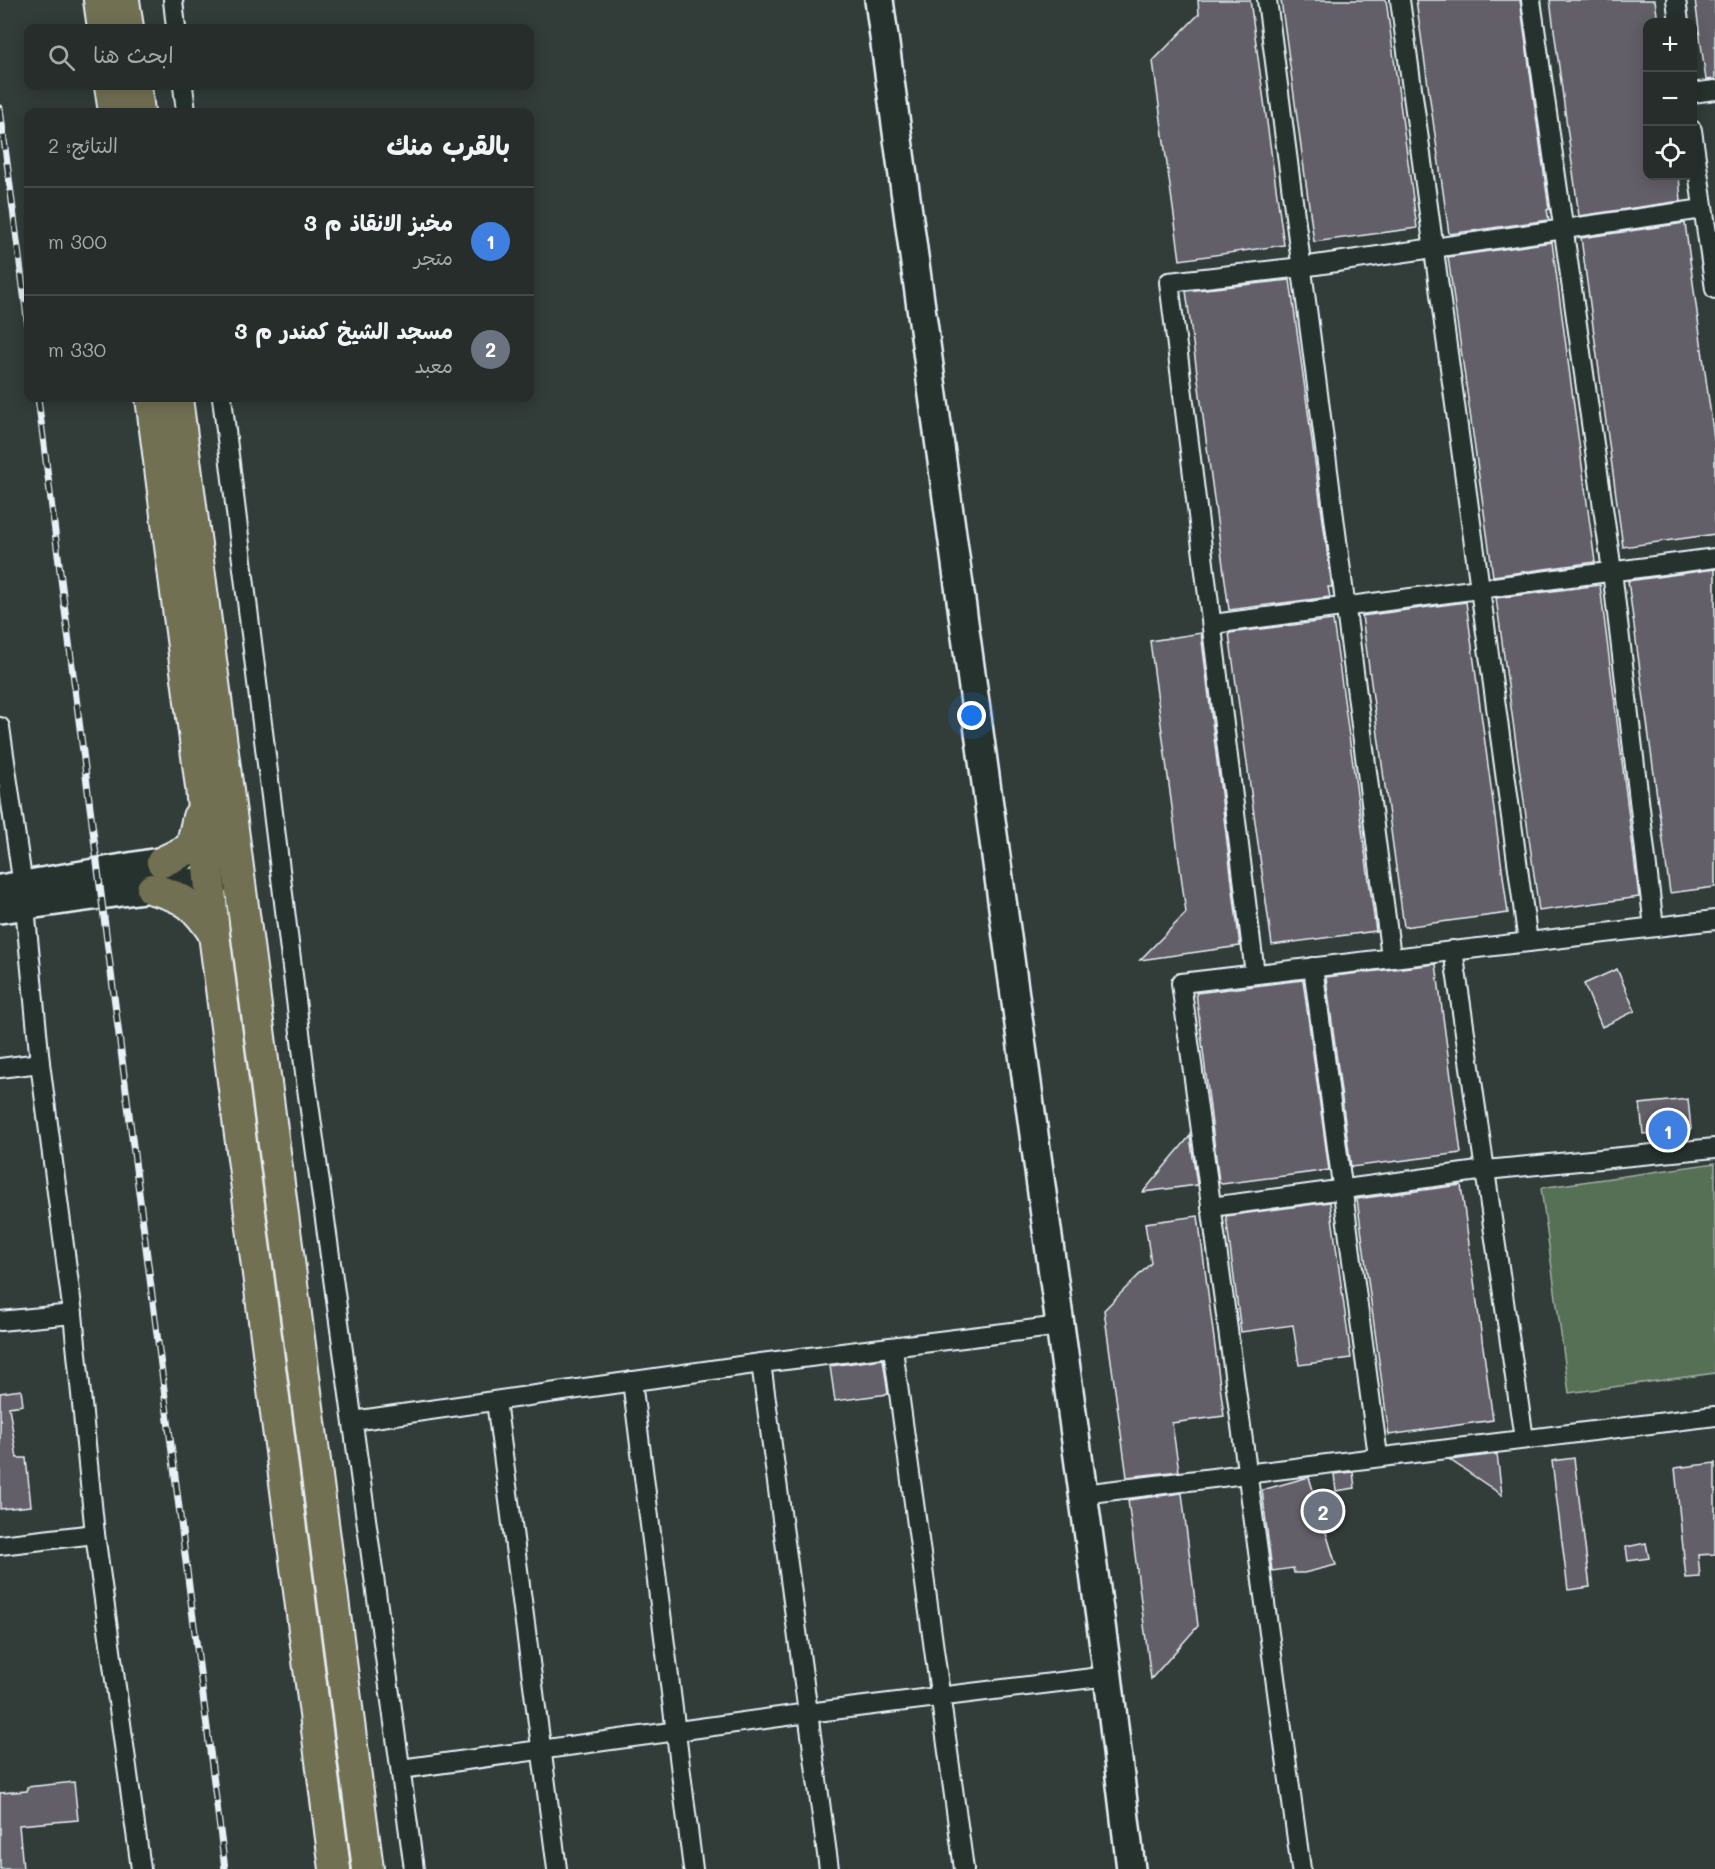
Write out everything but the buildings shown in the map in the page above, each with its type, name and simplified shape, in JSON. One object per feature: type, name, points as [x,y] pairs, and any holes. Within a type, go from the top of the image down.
[{"type":"main road","points":[[99,0],[102,24]]},
{"type":"main road","points":[[124,0],[127,24]]},
{"type":"main road","points":[[111,90],[113,108]]},
{"type":"main road","points":[[136,90],[139,108]]},
{"type":"main road","points":[[152,402],[201,787],[214,934],[335,1869]]},
{"type":"main road","points":[[178,402],[368,1869]]},
{"type":"main road","points":[[201,787],[196,833],[191,848],[157,876],[178,896],[200,911],[214,934]]},
{"type":"street","points":[[173,0],[176,24]]},
{"type":"street","points":[[879,0],[1108,1676],[1131,1869]]},
{"type":"street","points":[[1267,0],[1391,957]]},
{"type":"street","points":[[1400,0],[1478,588],[1528,942]]},
{"type":"street","points":[[1531,0],[1566,228],[1612,572],[1654,927]]},
{"type":"street","points":[[1676,0],[1678,18]]},
{"type":"street","points":[[183,90],[186,108]]},
{"type":"street","points":[[1697,92],[1715,90]]},
{"type":"street","points":[[1697,166],[1715,289]]},
{"type":"street","points":[[1255,974],[1169,282],[1302,267],[1703,209]]},
{"type":"street","points":[[222,402],[279,866],[414,1869]]},
{"type":"street","points":[[1213,624],[1715,558]]},
{"type":"street","points":[[0,727],[12,897],[40,1063],[73,1314],[95,1534],[141,1869]]},
{"type":"street","points":[[12,897],[103,893],[157,876],[238,861]]},
{"type":"street","points":[[1301,1869],[1181,983],[1715,920]]},
{"type":"street","points":[[1454,950],[1524,1439]]},
{"type":"street","points":[[1313,967],[1378,1456]]},
{"type":"street","points":[[0,1068],[40,1063]]},
{"type":"street","points":[[1211,1207],[1486,1170],[1715,1148]]},
{"type":"street","points":[[0,1321],[73,1314]]},
{"type":"street","points":[[353,1421],[632,1381],[1060,1326]]},
{"type":"street","points":[[893,1349],[964,1869]]},
{"type":"street","points":[[761,1364],[829,1869]]},
{"type":"street","points":[[632,1381],[693,1869]]},
{"type":"street","points":[[496,1401],[557,1869]]},
{"type":"street","points":[[1083,1494],[1246,1472],[1715,1416]]},
{"type":"street","points":[[0,1545],[95,1534]]},
{"type":"street","points":[[401,1769],[808,1713],[1108,1676]]},
{"type":"green space","points":[[1715,1163],[1715,1373],[1569,1393],[1541,1188]]},
{"type":"railway","points":[[0,108],[24,295]]},
{"type":"railway","points":[[39,402],[225,1869]]},
{"type":"place","name":"مخبز الانقاذ م 3","points":[[1668,1130]]},
{"type":"place","name":"مسجد الشيخ كمندر م 3","points":[[1323,1511]]}]
